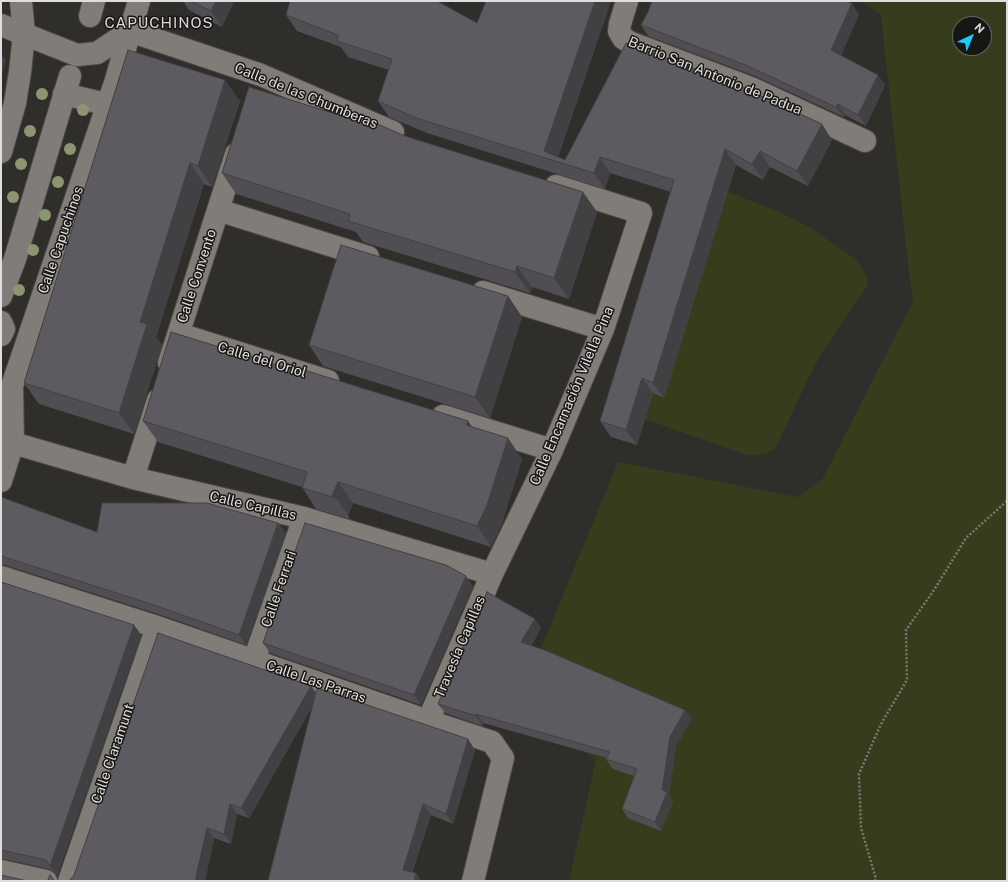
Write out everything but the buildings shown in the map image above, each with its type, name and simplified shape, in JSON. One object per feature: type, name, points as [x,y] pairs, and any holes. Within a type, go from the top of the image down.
[{"type":"street","points":[[1,152],[15,103],[20,72],[24,34],[21,1]]},
{"type":"street","name":"Calle Capuchinos","points":[[1,480],[13,443],[12,386],[114,83],[139,1]]},
{"type":"street","name":"Barrio San Antonio de Padua","points":[[628,1],[620,24],[620,31],[623,38],[629,42],[751,88],[865,141]]},
{"type":"street","points":[[1,25],[77,55],[97,53],[130,32]]},
{"type":"street","name":"Calle de las Chumberas","points":[[130,32],[261,75],[409,139]]},
{"type":"street","points":[[254,97],[261,75]]},
{"type":"street","points":[[1,296],[15,259],[67,85],[97,102]]},
{"type":"street","name":"Calle Convento","points":[[133,478],[242,135]]},
{"type":"street","name":"Calle Encarnación Vilella Pina","points":[[492,574],[552,450],[603,329],[641,213],[536,180]]},
{"type":"street","points":[[218,210],[384,262]]},
{"type":"street","points":[[467,287],[603,329]]},
{"type":"street","points":[[1,322],[4,329],[1,335]]},
{"type":"street","name":"Calle del Oriol","points":[[179,334],[346,386]]},
{"type":"street","points":[[422,410],[552,450]]},
{"type":"street","name":"Calle Capillas","points":[[13,443],[133,478],[304,518],[492,574]]},
{"type":"street","name":"Calle Ferrari","points":[[254,660],[304,518]]},
{"type":"street","name":"Travesía Capillas","points":[[428,721],[492,574]]},
{"type":"street","name":"Calle Las Parras","points":[[1,577],[157,627],[492,742],[503,758],[473,881]]},
{"type":"street","name":"Calle Claramunt","points":[[69,881],[157,627]]},
{"type":"street","points":[[1,871],[46,881]]},
{"type":"path","points":[[875,881],[876,879],[861,828],[859,774],[881,724],[907,680],[906,630],[934,590],[966,538],[1007,501]]},
{"type":"green space","points":[[861,1],[1007,1],[1007,881],[569,881],[596,760],[518,704],[618,462],[798,497],[822,480],[913,301],[881,14]]},
{"type":"green space","points":[[728,192],[777,211],[811,228],[855,259],[867,277],[867,286],[823,351],[775,449],[758,455],[747,455],[619,410]]},
{"type":"district","name":"CAPUCHINOS","points":[[159,23]]}]
